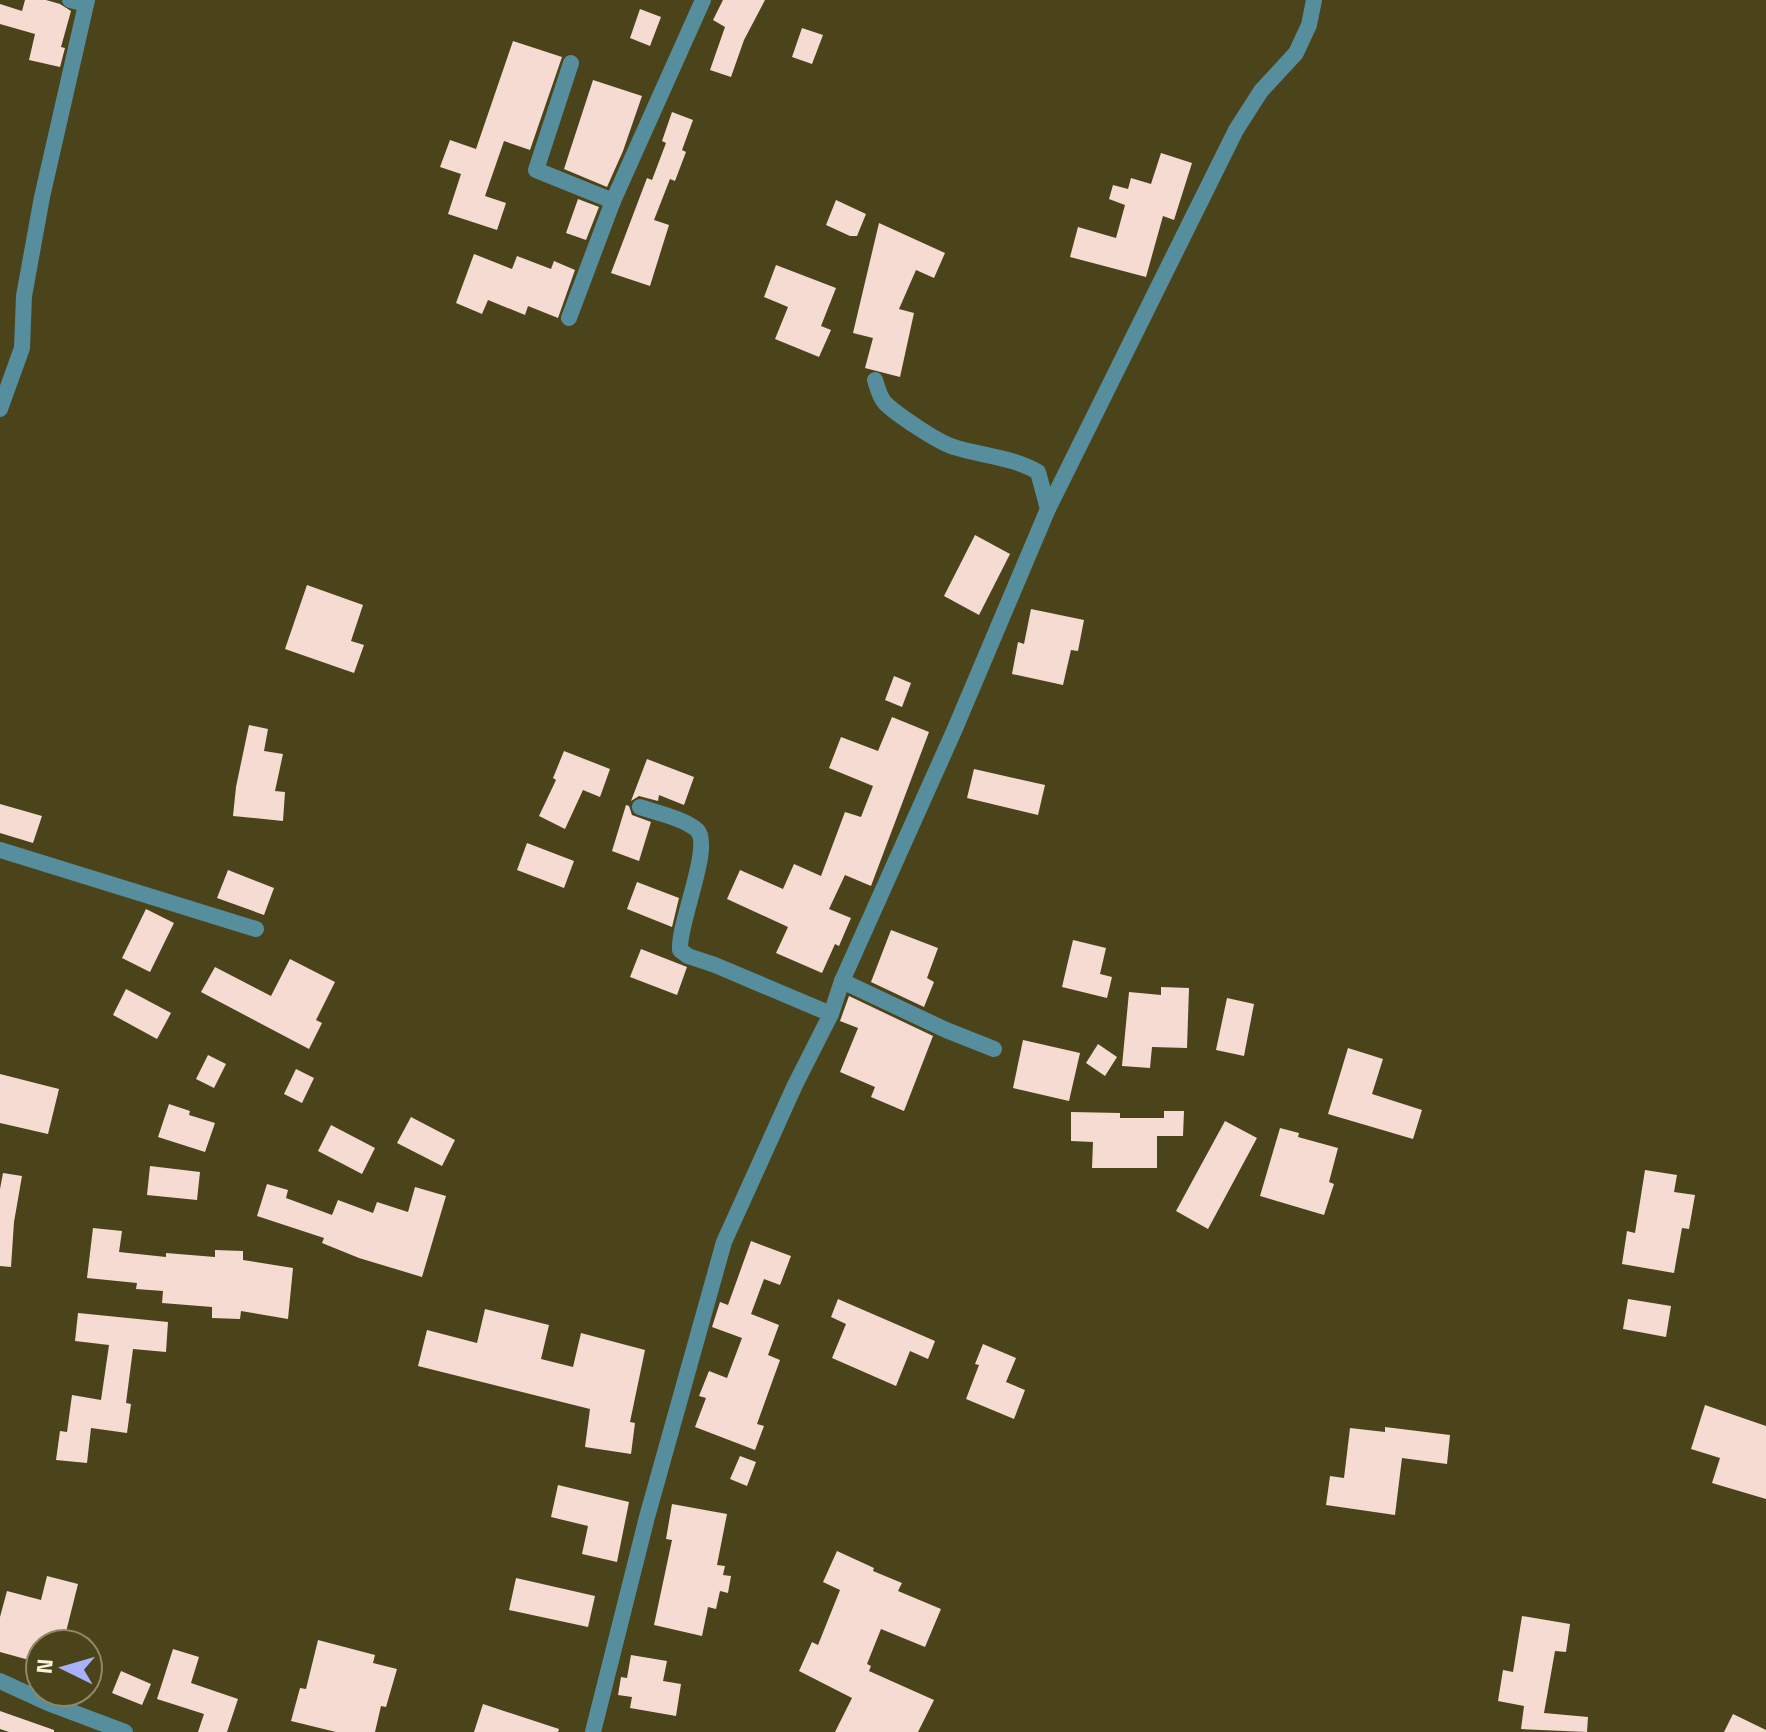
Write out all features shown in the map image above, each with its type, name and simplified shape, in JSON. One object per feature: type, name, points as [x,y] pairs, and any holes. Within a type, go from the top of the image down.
[{"type":"street","points":[[569,318],[613,201],[703,0]]},
{"type":"street","points":[[593,1732],[651,1502],[724,1242],[795,1085],[831,1014],[842,981],[954,731],[1048,509],[1236,130],[1261,91],[1296,53],[1309,25],[1314,0]]},
{"type":"street","points":[[0,409],[22,348],[24,296],[81,1]]},
{"type":"street","points":[[571,63],[536,170],[613,201]]},
{"type":"street","points":[[875,380],[879,395],[886,403],[951,447],[1026,465],[1038,472],[1048,509]]},
{"type":"street","points":[[640,807],[687,824],[702,838],[699,869],[683,919],[680,950],[688,956],[831,1014]]},
{"type":"street","points":[[0,850],[256,929]]},
{"type":"street","points":[[842,981],[994,1049]]},
{"type":"street","points":[[0,1681],[125,1732]]},
{"type":"building","points":[[25,0],[46,0],[71,11],[61,47],[65,48],[60,67],[29,60],[35,34],[0,24],[0,4],[22,11]]},
{"type":"building","points":[[723,0],[765,0],[744,40],[731,77],[710,70],[725,27],[713,20]]},
{"type":"building","points":[[640,9],[661,17],[650,46],[630,38]]},
{"type":"building","points":[[802,28],[823,35],[812,64],[792,57]]},
{"type":"building","points":[[513,41],[562,57],[530,150],[504,141],[485,196],[506,203],[497,230],[448,214],[461,174],[440,167],[450,140],[476,149]]},
{"type":"building","points":[[593,80],[642,96],[607,187],[564,169]]},
{"type":"building","points":[[672,112],[693,120],[675,181],[670,179],[654,220],[669,225],[650,286],[611,273],[647,178],[652,180],[666,143],[662,141]]},
{"type":"building","points":[[1161,153],[1192,163],[1174,220],[1163,216],[1146,277],[1070,257],[1078,227],[1116,238],[1125,205],[1109,199],[1113,185],[1128,189],[1131,178],[1151,184]]},
{"type":"building","points":[[578,199],[599,207],[586,240],[566,233]]},
{"type":"building","points":[[836,200],[866,214],[857,236],[826,225]]},
{"type":"building","points":[[879,223],[945,253],[934,278],[916,270],[899,309],[914,313],[900,377],[865,368],[873,338],[853,333]]},
{"type":"building","points":[[474,254],[512,269],[517,256],[551,269],[554,261],[575,270],[558,318],[528,306],[525,315],[488,300],[482,314],[456,303]]},
{"type":"building","points":[[776,265],[836,288],[821,326],[831,330],[819,357],[775,339],[788,307],[764,297]]},
{"type":"building","points":[[975,535],[1010,554],[979,615],[944,596]]},
{"type":"building","points":[[307,585],[363,605],[351,641],[364,645],[354,673],[285,649]]},
{"type":"building","points":[[1031,609],[1084,620],[1078,651],[1071,650],[1063,685],[1012,674],[1018,642],[1024,644]]},
{"type":"building","points":[[894,676],[911,683],[902,707],[885,700]]},
{"type":"building","points":[[892,717],[929,732],[871,886],[845,875],[829,909],[851,918],[839,946],[835,944],[822,973],[776,953],[788,927],[727,899],[740,870],[783,889],[794,864],[821,876],[845,812],[861,817],[873,786],[829,768],[841,737],[878,751]]},
{"type":"building","points":[[249,725],[268,729],[264,751],[283,754],[275,791],[285,792],[283,821],[233,816]]},
{"type":"building","points":[[564,751],[610,769],[600,797],[583,790],[565,829],[539,816],[556,780],[553,778]]},
{"type":"building","points":[[647,759],[694,777],[684,805],[659,795],[658,801],[639,796],[631,801]]},
{"type":"building","points":[[974,769],[1045,785],[1038,815],[967,798]]},
{"type":"building","points":[[0,804],[42,816],[33,843],[0,833]]},
{"type":"building","points":[[626,805],[632,815],[651,822],[639,861],[612,851]]},
{"type":"building","points":[[527,843],[574,861],[564,888],[517,870]]},
{"type":"building","points":[[228,870],[274,888],[264,915],[217,898]]},
{"type":"building","points":[[637,882],[679,898],[672,927],[627,909]]},
{"type":"building","points":[[146,909],[174,923],[150,972],[122,958]]},
{"type":"building","points":[[891,930],[938,948],[927,978],[934,982],[924,1007],[871,982]]},
{"type":"building","points":[[1073,940],[1106,948],[1100,974],[1112,977],[1107,998],[1062,987]]},
{"type":"building","points":[[641,949],[687,967],[677,995],[630,977]]},
{"type":"building","points":[[290,959],[335,982],[316,1020],[322,1023],[309,1049],[201,992],[215,967],[271,996]]},
{"type":"building","points":[[1161,987],[1189,988],[1187,1048],[1152,1047],[1150,1068],[1122,1066],[1129,992],[1161,995]]},
{"type":"building","points":[[126,989],[171,1013],[157,1039],[113,1015]]},
{"type":"building","points":[[849,996],[933,1036],[904,1111],[871,1097],[875,1087],[840,1072],[858,1028],[840,1021]]},
{"type":"building","points":[[1227,998],[1254,1004],[1244,1056],[1216,1050]]},
{"type":"building","points":[[1023,1040],[1080,1053],[1069,1101],[1013,1088]]},
{"type":"building","points":[[1098,1044],[1117,1057],[1105,1076],[1086,1063]]},
{"type":"building","points":[[1348,1048],[1383,1059],[1372,1094],[1422,1110],[1413,1139],[1328,1114]]},
{"type":"building","points":[[208,1055],[226,1064],[214,1088],[196,1079]]},
{"type":"building","points":[[296,1069],[314,1078],[302,1103],[284,1094]]},
{"type":"building","points":[[0,1074],[59,1089],[48,1134],[0,1123]]},
{"type":"building","points":[[169,1104],[190,1111],[189,1115],[215,1123],[205,1152],[158,1137]]},
{"type":"building","points":[[1164,1111],[1184,1111],[1183,1136],[1157,1136],[1157,1168],[1092,1168],[1093,1142],[1071,1141],[1071,1112],[1120,1113],[1120,1118],[1164,1118]]},
{"type":"building","points":[[411,1117],[455,1140],[442,1166],[397,1143]]},
{"type":"building","points":[[1225,1121],[1257,1138],[1208,1229],[1176,1211]]},
{"type":"building","points":[[331,1125],[375,1148],[362,1174],[318,1151]]},
{"type":"building","points":[[1280,1128],[1299,1133],[1298,1137],[1338,1148],[1329,1182],[1334,1184],[1324,1215],[1260,1196]]},
{"type":"building","points":[[150,1166],[200,1172],[197,1200],[147,1195]]},
{"type":"building","points":[[1645,1170],[1677,1175],[1674,1192],[1695,1195],[1689,1229],[1682,1228],[1674,1273],[1622,1264],[1627,1231],[1635,1233]]},
{"type":"building","points":[[3,1173],[22,1176],[14,1222],[11,1267],[0,1266],[0,1189]]},
{"type":"building","points":[[267,1184],[288,1190],[286,1198],[332,1215],[338,1200],[373,1213],[377,1202],[408,1212],[415,1187],[446,1196],[422,1277],[359,1258],[322,1243],[324,1238],[257,1216]]},
{"type":"building","points":[[93,1228],[122,1231],[119,1252],[166,1257],[166,1253],[215,1257],[215,1250],[243,1251],[243,1260],[293,1268],[288,1319],[241,1311],[240,1319],[212,1318],[212,1307],[162,1303],[163,1291],[136,1289],[137,1283],[87,1278]]},
{"type":"building","points":[[751,1241],[791,1256],[780,1285],[764,1279],[751,1314],[779,1325],[768,1355],[780,1360],[757,1424],[764,1426],[755,1450],[695,1427],[706,1398],[699,1396],[709,1371],[727,1378],[742,1338],[712,1327],[720,1302],[728,1305]]},
{"type":"building","points":[[838,1299],[935,1341],[928,1359],[910,1351],[896,1386],[832,1358],[846,1324],[831,1317]]},
{"type":"building","points":[[1628,1299],[1671,1306],[1666,1337],[1623,1329]]},
{"type":"building","points":[[485,1309],[549,1325],[541,1359],[573,1367],[581,1333],[645,1350],[630,1422],[635,1423],[631,1454],[585,1447],[590,1409],[418,1366],[427,1330],[477,1343]]},
{"type":"building","points":[[78,1313],[168,1322],[166,1352],[133,1349],[126,1403],[131,1404],[127,1433],[91,1428],[87,1463],[56,1460],[60,1431],[67,1432],[72,1395],[101,1400],[109,1345],[75,1341]]},
{"type":"building","points":[[983,1344],[1016,1358],[1006,1382],[1025,1390],[1014,1419],[966,1399]]},
{"type":"building","points":[[1705,1405],[1766,1426],[1766,1499],[1712,1483],[1720,1458],[1691,1449]]},
{"type":"building","points":[[1385,1427],[1450,1435],[1447,1464],[1402,1458],[1395,1515],[1326,1505],[1330,1476],[1344,1478],[1350,1428],[1385,1432]]},
{"type":"building","points":[[740,1456],[756,1462],[747,1486],[730,1479]]},
{"type":"building","points":[[558,1485],[629,1502],[617,1562],[582,1554],[588,1526],[551,1517]]},
{"type":"building","points":[[672,1504],[727,1514],[717,1565],[725,1566],[723,1575],[731,1576],[728,1593],[720,1591],[716,1609],[708,1607],[702,1636],[654,1625],[672,1540],[666,1539]]},
{"type":"building","points":[[837,1551],[902,1583],[898,1591],[941,1609],[925,1647],[881,1629],[867,1664],[871,1666],[869,1671],[934,1700],[918,1732],[835,1732],[852,1698],[799,1671],[812,1642],[818,1645],[840,1590],[823,1582]]},
{"type":"building","points":[[47,1576],[78,1584],[67,1628],[24,1628],[24,1659],[0,1652],[0,1617],[7,1591],[41,1600]]},
{"type":"building","points":[[516,1578],[595,1596],[588,1627],[509,1610]]},
{"type":"building","points":[[1522,1616],[1570,1624],[1566,1652],[1555,1651],[1544,1713],[1588,1717],[1587,1732],[1521,1729],[1524,1706],[1498,1701],[1503,1670],[1513,1672]]},
{"type":"building","points":[[318,1640],[375,1655],[373,1663],[397,1669],[386,1707],[381,1706],[375,1732],[336,1732],[291,1721],[300,1688],[306,1689]]},
{"type":"building","points":[[173,1649],[199,1657],[191,1683],[238,1699],[227,1732],[198,1732],[204,1714],[157,1699]]},
{"type":"building","points":[[631,1655],[667,1661],[663,1681],[681,1684],[676,1716],[630,1708],[632,1697],[618,1695],[621,1677],[627,1678]]},
{"type":"building","points":[[121,1671],[151,1684],[142,1705],[112,1693]]},
{"type":"building","points":[[483,1704],[559,1729],[558,1732],[474,1732]]},
{"type":"building","points":[[0,1711],[54,1732],[9,1732],[0,1729]]},
{"type":"building","points":[[1733,1714],[1766,1730],[1766,1732],[1724,1732]]}]
